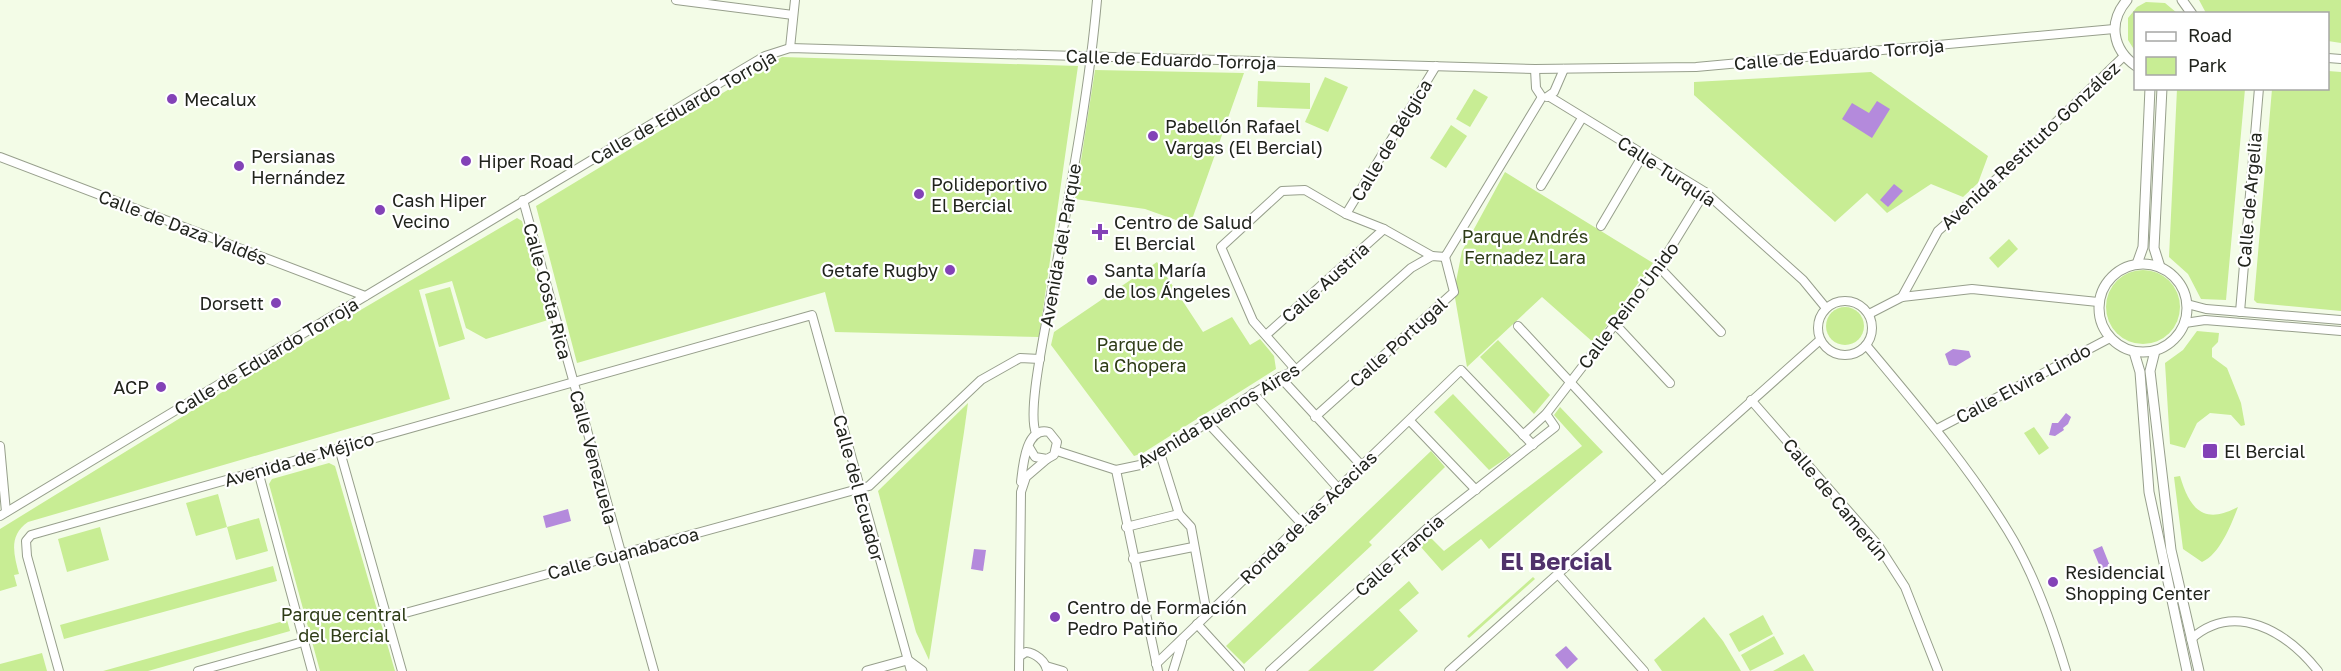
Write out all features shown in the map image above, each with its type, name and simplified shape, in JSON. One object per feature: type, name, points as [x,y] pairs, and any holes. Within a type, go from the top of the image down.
[{"type":"street","points":[[676,0],[793,15]]},
{"type":"street","points":[[790,48],[795,0]]},
{"type":"street","name":"Avenida del Parque","points":[[1036,432],[1033,420],[1040,359],[1092,57],[1097,0]]},
{"type":"street","points":[[2116,0],[2118,11],[2114,29],[2117,46],[2124,57],[2134,65]]},
{"type":"street","points":[[2118,11],[2127,0]]},
{"type":"street","name":"Calle de Eduardo Torroja","points":[[3,514],[765,56],[790,48],[1564,69],[1696,67],[2114,29]]},
{"type":"street","name":"Avenida Restituto González","points":[[1902,297],[1938,231],[2011,166],[2124,57]]},
{"type":"street","name":"Calle de Bélgica","points":[[1346,214],[1436,66]]},
{"type":"street","points":[[1535,69],[1536,88],[1546,97]]},
{"type":"street","points":[[1296,370],[1253,321],[1221,247],[1282,191],[1305,190],[1346,214],[1384,229],[1432,256],[1445,257],[1564,69]]},
{"type":"street","points":[[2137,264],[2143,247],[2150,90]]},
{"type":"street","points":[[2160,267],[2154,248],[2162,90]]},
{"type":"street","name":"Calle de Argelia","points":[[2240,312],[2259,90]]},
{"type":"street","name":"Calle Turquía","points":[[1546,97],[1705,192],[1803,280],[1826,308]]},
{"type":"street","points":[[1541,186],[1582,118]]},
{"type":"street","points":[[1601,226],[1643,155]]},
{"type":"street","name":"Calle de Daza Valdés","points":[[0,157],[365,296]]},
{"type":"street","name":"Calle Reino Unido","points":[[1523,435],[1546,414],[1659,267],[1705,192]]},
{"type":"street","name":"Calle Costa Rica","points":[[524,201],[573,381]]},
{"type":"street","name":"Calle Austria","points":[[1266,335],[1384,229]]},
{"type":"street","name":"Avenida Buenos Aires","points":[[1057,451],[1116,470],[1140,465],[1253,393],[1296,370],[1411,268],[1432,256]]},
{"type":"street","name":"Calle Portugal","points":[[1316,417],[1454,292],[1445,257]]},
{"type":"street","points":[[2137,264],[2160,267],[2179,282],[2187,304],[2185,323],[2173,342],[2155,351],[2134,352],[2121,347],[2110,338],[2100,321],[2098,302],[2103,288],[2112,276],[2123,268],[2137,264]]},
{"type":"street","points":[[1659,267],[1721,332]]},
{"type":"street","points":[[1869,315],[1902,297],[1972,289],[2098,302]]},
{"type":"street","points":[[1842,300],[1852,301],[1862,306],[1869,315],[1871,336],[1866,345],[1853,354],[1843,355],[1833,352],[1820,340],[1818,323],[1826,308],[1842,300]]},
{"type":"street","points":[[2187,304],[2240,312],[2341,320]]},
{"type":"street","name":"Avenida de Méjico","points":[[59,671],[27,556],[26,541],[37,533],[812,315]]},
{"type":"street","name":"Calle del Ecuador","points":[[812,315],[911,671]]},
{"type":"street","points":[[2185,323],[2205,320],[2341,331]]},
{"type":"street","points":[[1615,324],[1670,383]]},
{"type":"street","points":[[1518,326],[1662,481]]},
{"type":"street","name":"Calle Elvira Lindo","points":[[1937,429],[2110,338]]},
{"type":"street","points":[[1449,671],[1820,340]]},
{"type":"street","points":[[1866,345],[1937,429],[2009,532],[2041,598],[2066,671]]},
{"type":"street","points":[[2155,351],[2150,371],[2171,550],[2199,671]]},
{"type":"street","points":[[2134,352],[2140,372],[2149,492],[2187,671]]},
{"type":"street","name":"Calle Guanabacoa","points":[[387,618],[869,486],[981,380],[1020,358],[1040,359]]},
{"type":"street","name":"Ronda de las Acacias","points":[[1157,667],[1197,624],[1300,523],[1410,421],[1461,370],[1523,435]]},
{"type":"street","points":[[1280,377],[1361,465]]},
{"type":"street","name":"Calle Venezuela","points":[[573,381],[654,671]]},
{"type":"street","points":[[1253,393],[1337,487]]},
{"type":"street","name":"Calle de Camerún","points":[[1751,400],[1878,545],[1905,587],[1938,671]]},
{"type":"street","name":"Calle Francia","points":[[1270,671],[1432,524],[1555,427],[1546,414]]},
{"type":"street","points":[[1410,421],[1476,490]]},
{"type":"street","points":[[1207,422],[1300,523]]},
{"type":"street","points":[[1021,492],[1026,477],[1057,451],[1057,442],[1053,434],[1045,431],[1036,432],[1030,438],[1021,479],[1020,663],[1027,671]]},
{"type":"street","points":[[1523,435],[1533,445]]},
{"type":"street","points":[[0,446],[3,514]]},
{"type":"street","points":[[1029,447],[1035,457],[1047,459]]},
{"type":"street","points":[[339,448],[402,671]]},
{"type":"street","points":[[1160,453],[1179,514],[1191,527],[1207,614]]},
{"type":"street","points":[[1116,470],[1126,527],[1157,667]]},
{"type":"street","points":[[258,471],[312,671]]},
{"type":"street","points":[[1126,527],[1179,514]]},
{"type":"street","points":[[1133,559],[1193,547]]},
{"type":"street","points":[[1558,574],[1644,671]]},
{"type":"street","points":[[2191,639],[2215,623],[2235,621],[2253,624],[2283,638],[2318,671]]},
{"type":"street","points":[[1020,624],[1025,644],[1032,652],[1047,668],[1063,671]]},
{"type":"street","points":[[1197,624],[1240,671]]},
{"type":"street","points":[[1173,671],[1176,654],[1184,638]]},
{"type":"street","points":[[198,671],[303,642]]},
{"type":"street","points":[[1020,663],[1026,652],[1032,652]]},
{"type":"street","points":[[867,671],[908,660],[922,671]]},
{"type":"green space","points":[[2199,0],[2341,0],[2341,43],[2329,41],[2329,12],[2205,12]]},
{"type":"green space","points":[[2146,2],[2165,3],[2176,12],[2134,12],[2134,49],[2128,40],[2128,18],[2137,7]]},
{"type":"green space","points":[[782,57],[1078,66],[1039,337],[835,332],[825,292],[577,363],[536,206]]},
{"type":"green space","name":"Pabellón Rafael Vargas (El Bercial)","points":[[1095,70],[1244,73],[1190,225],[1145,209],[1075,199]]},
{"type":"green space","points":[[2329,71],[2341,72],[2341,311],[2257,303],[2254,300],[2272,90],[2329,90]]},
{"type":"green space","points":[[1871,72],[1988,156],[1978,183],[1963,197],[1931,184],[1887,213],[1867,193],[1835,222],[1694,95],[1694,82]]},
{"type":"green space","points":[[1325,77],[1348,87],[1328,132],[1305,122]]},
{"type":"green space","points":[[1258,81],[1310,83],[1310,109],[1257,107]]},
{"type":"green space","points":[[1474,89],[1488,97],[1470,127],[1456,119]]},
{"type":"green space","points":[[2177,90],[2245,90],[2226,300],[2201,299],[2188,274],[2169,257]]},
{"type":"green space","points":[[1451,125],[1467,136],[1446,168],[1430,158]]},
{"type":"green space","name":"Parque Andrés Fernadez Lara","points":[[1505,172],[1653,263],[1594,343],[1542,297],[1467,367],[1454,292],[1462,251]]},
{"type":"green space","points":[[517,218],[522,221],[548,320],[486,339],[466,328],[452,281],[419,290],[450,399],[28,522],[17,533],[15,539],[14,552],[19,574],[14,575],[17,586],[0,591],[0,529],[250,375]]},
{"type":"green space","points":[[2009,239],[2018,249],[1998,268],[1989,258]]},
{"type":"green space","name":"Parque de la Chopera","points":[[1157,262],[1203,332],[1232,317],[1250,345],[1260,339],[1274,356],[1276,369],[1143,453],[1134,456],[1051,345],[1054,332]]},
{"type":"green space","points":[[2143,270],[2157,273],[2169,281],[2177,293],[2180,307],[2177,321],[2169,333],[2157,341],[2143,344],[2129,341],[2117,333],[2109,321],[2106,307],[2109,293],[2117,281],[2129,273]]},
{"type":"green space","points":[[450,287],[465,339],[439,347],[425,294]]},
{"type":"green space","points":[[1845,307],[1858,313],[1864,326],[1858,339],[1845,345],[1832,339],[1826,326],[1832,313]]},
{"type":"green space","points":[[2197,331],[2219,333],[2218,342],[2212,348],[2212,357],[2227,368],[2241,403],[2245,425],[2241,426],[2231,415],[2210,413],[2197,423],[2185,448],[2170,444],[2165,363],[2183,350]]},
{"type":"green space","points":[[1498,340],[1550,395],[1534,414],[1480,357]]},
{"type":"green space","points":[[1453,394],[1511,455],[1489,470],[1434,412]]},
{"type":"green space","points":[[968,403],[929,660],[916,632],[878,491]]},
{"type":"green space","points":[[1560,407],[1603,452],[1489,549],[1481,539],[1442,571],[1420,546],[1430,537],[1444,551],[1582,446],[1554,415]]},
{"type":"green space","points":[[2034,427],[2049,448],[2039,455],[2024,433]]},
{"type":"green space","points":[[1431,451],[1445,467],[1369,542],[1372,545],[1244,664],[1226,646]]},
{"type":"green space","name":"Parque central del Bercial","points":[[329,463],[335,466],[395,671],[320,671],[269,484],[272,479]]},
{"type":"green space","points":[[2180,476],[2188,498],[2200,511],[2216,515],[2238,507],[2219,546],[2202,562],[2183,549],[2174,477]]},
{"type":"green space","points":[[218,494],[227,527],[196,536],[186,503]]},
{"type":"green space","points":[[259,518],[268,551],[236,560],[227,527]]},
{"type":"green space","points":[[100,527],[109,560],[67,572],[58,539]]},
{"type":"green space","points":[[273,566],[277,581],[64,639],[60,625]]},
{"type":"green space","points":[[1533,577],[1535,579],[1469,638],[1467,636]]},
{"type":"green space","points":[[1409,581],[1419,593],[1399,610],[1418,631],[1373,671],[1308,671]]},
{"type":"green space","points":[[1763,615],[1773,634],[1739,652],[1729,634]]},
{"type":"green space","points":[[1704,617],[1723,641],[1741,671],[1662,671],[1654,660]]},
{"type":"green space","points":[[287,620],[290,631],[148,671],[103,671]]},
{"type":"green space","points":[[1774,636],[1784,654],[1750,671],[1741,655]]},
{"type":"green space","points":[[42,653],[47,671],[0,671],[0,664]]},
{"type":"green space","points":[[1804,654],[1814,671],[1773,671]]},
{"type":"shaded area","points":[[1877,101],[1890,109],[1872,138],[1842,119],[1852,103],[1869,113]]},
{"type":"shaded area","points":[[1894,184],[1903,191],[1888,207],[1880,200]]},
{"type":"shaded area","points":[[1953,349],[1969,351],[1971,357],[1956,366],[1949,365],[1945,354]]},
{"type":"shaded area","points":[[2066,413],[2071,417],[2063,428],[2064,430],[2055,436],[2049,435],[2052,423],[2058,423]]},
{"type":"shaded area","points":[[568,509],[571,521],[546,528],[543,516]]},
{"type":"shaded area","points":[[2102,546],[2112,571],[2103,574],[2093,550]]},
{"type":"shaded area","points":[[974,549],[986,550],[983,571],[971,569]]},
{"type":"shaded area","points":[[1566,646],[1578,659],[1567,669],[1555,655]]},
{"type":"place","name":"Mecalux","points":[[172,99]]},
{"type":"place","name":"Pabellón Rafael Vargas (El Bercial)","points":[[1153,136]]},
{"type":"place","name":"Hiper Road","points":[[466,161]]},
{"type":"place","name":"Persianas Hernández","points":[[239,166]]},
{"type":"place","name":"Polideportivo El Bercial","points":[[919,194]]},
{"type":"place","name":"Cash Hiper Vecino","points":[[380,210]]},
{"type":"place","name":"Centro de Salud El Bercial","points":[[1100,232]]},
{"type":"place","name":"Getafe Rugby","points":[[950,270]]},
{"type":"place","name":"Santa María de los Ángeles","points":[[1092,280]]},
{"type":"place","name":"Dorsett","points":[[276,303]]},
{"type":"place","name":"ACP","points":[[161,387]]},
{"type":"place","name":"El Bercial","points":[[2210,451]]},
{"type":"place","name":"Residencial Shopping Center","points":[[2053,582]]},
{"type":"place","name":"Centro de Formación Pedro Patiño","points":[[1055,617]]},
{"type":"district","name":"El Bercial","points":[[1556,560]]}]
